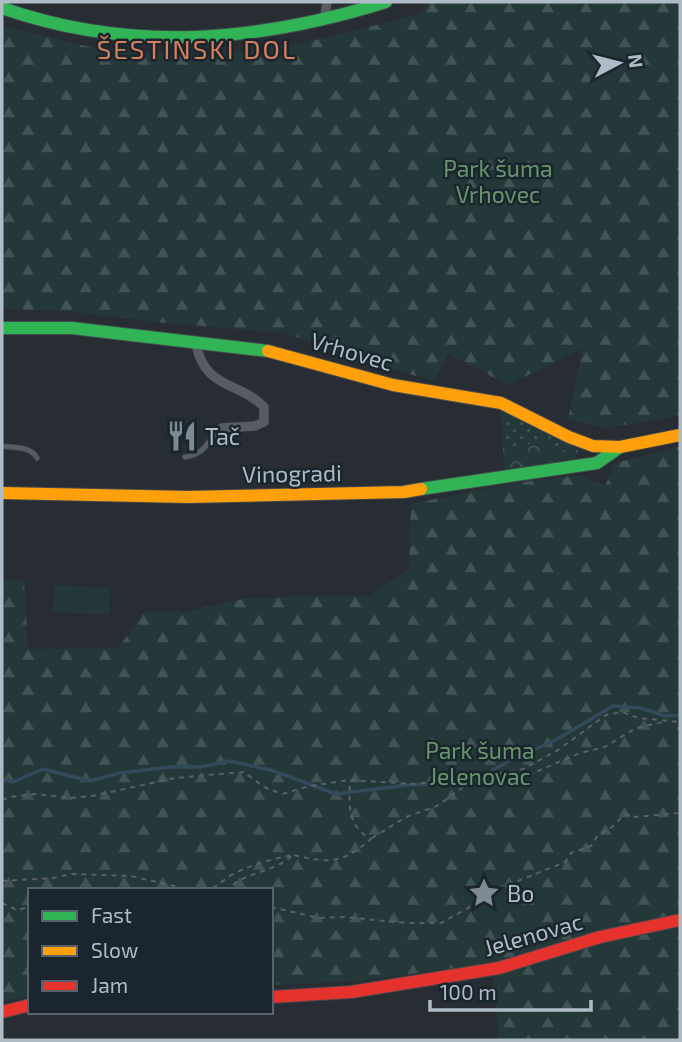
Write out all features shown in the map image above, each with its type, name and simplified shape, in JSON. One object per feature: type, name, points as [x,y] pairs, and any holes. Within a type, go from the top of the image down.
[{"type":"street","points":[[324,21],[327,2]]},
{"type":"street","points":[[2,8],[35,22],[63,28],[141,36],[220,34],[324,21],[386,2]]},
{"type":"street","name":"Vrhovec","points":[[2,328],[72,328],[273,351],[393,385],[490,400],[587,444],[611,448],[680,435]]},
{"type":"street","points":[[196,344],[198,356],[217,380],[257,400],[264,407],[264,422],[255,426],[222,428]]},
{"type":"street","points":[[581,466],[587,458],[587,444]]},
{"type":"street","name":"Vinogradi","points":[[2,493],[188,497],[404,492],[581,466],[605,460],[620,447]]},
{"type":"street","name":"Jelenovac","points":[[273,997],[351,992],[499,968],[600,937],[680,919]]},
{"type":"street","points":[[2,1012],[28,1006]]},
{"type":"lane","points":[[185,457],[197,455],[205,449],[222,428]]},
{"type":"lane","points":[[2,446],[34,452],[37,458]]},
{"type":"path","points":[[2,800],[36,794],[71,798],[92,796],[175,778],[244,772],[264,787],[282,794],[310,786],[350,780],[414,784],[475,778],[523,769],[558,750],[592,722],[606,715],[622,712],[638,718],[680,722]]},
{"type":"path","points":[[496,775],[519,779],[580,753],[605,747],[636,728],[664,722]]},
{"type":"path","points":[[215,888],[229,876],[260,862],[293,855],[331,861],[353,855],[406,817],[437,806],[475,778]]},
{"type":"path","points":[[350,780],[349,815],[364,835],[372,839]]},
{"type":"path","points":[[273,908],[319,918],[441,923],[468,908],[489,890],[565,862],[571,853],[592,846],[597,835],[611,828],[625,814],[634,817],[680,813]]},
{"type":"path","points":[[230,888],[243,878],[274,869],[293,855]]},
{"type":"path","points":[[2,881],[72,874],[131,876],[182,888]]},
{"type":"path","points":[[2,903],[17,909],[28,908]]},
{"type":"green space","name":"Park šuma Vrhovec","points":[[430,2],[680,2],[680,416],[605,428],[568,419],[583,348],[508,385],[448,354],[434,381],[362,361],[285,333],[67,311],[2,309],[3,26],[94,48],[195,56],[293,45],[350,32],[421,13]]},
{"type":"green space","points":[[501,408],[576,446],[576,458],[504,470]]},
{"type":"green space","points":[[551,443],[573,456],[572,459],[504,468],[503,448]]},
{"type":"green space","name":"Park šuma Jelenovac","points":[[680,446],[680,1040],[499,1040],[492,963],[359,981],[273,985],[273,888],[28,888],[28,996],[2,1002],[2,581],[24,581],[28,649],[118,648],[145,611],[184,612],[242,599],[370,596],[409,569],[411,504],[514,483],[580,475],[605,486],[615,463]]},
{"type":"green space","points":[[54,585],[110,588],[109,615],[53,612]]},
{"type":"waterway","points":[[2,779],[13,782],[43,769],[89,781],[120,773],[170,767],[200,767],[230,761],[271,770],[336,794],[408,785],[472,782],[509,761],[554,741],[613,706],[641,708],[665,716],[680,715]]},
{"type":"traffic: fast","points":[[2,8],[99,32],[194,37],[290,26],[386,2]]},
{"type":"traffic: fast","points":[[2,328],[72,328],[268,351]]},
{"type":"traffic: fast","points":[[421,489],[597,463],[620,447]]},
{"type":"traffic: slow","points":[[268,351],[393,385],[501,403],[593,446],[620,447],[680,435]]},
{"type":"traffic: slow","points":[[2,493],[188,497],[404,492],[421,489]]},
{"type":"traffic: jam","points":[[273,997],[351,992],[499,968],[600,937],[680,920]]},
{"type":"traffic: jam","points":[[2,1012],[28,1006]]},
{"type":"place","name":"Tač","points":[[182,436]]},
{"type":"place","name":"Bo","points":[[484,893]]},
{"type":"district","name":"ŠESTINSKI DOL","points":[[197,48]]}]
